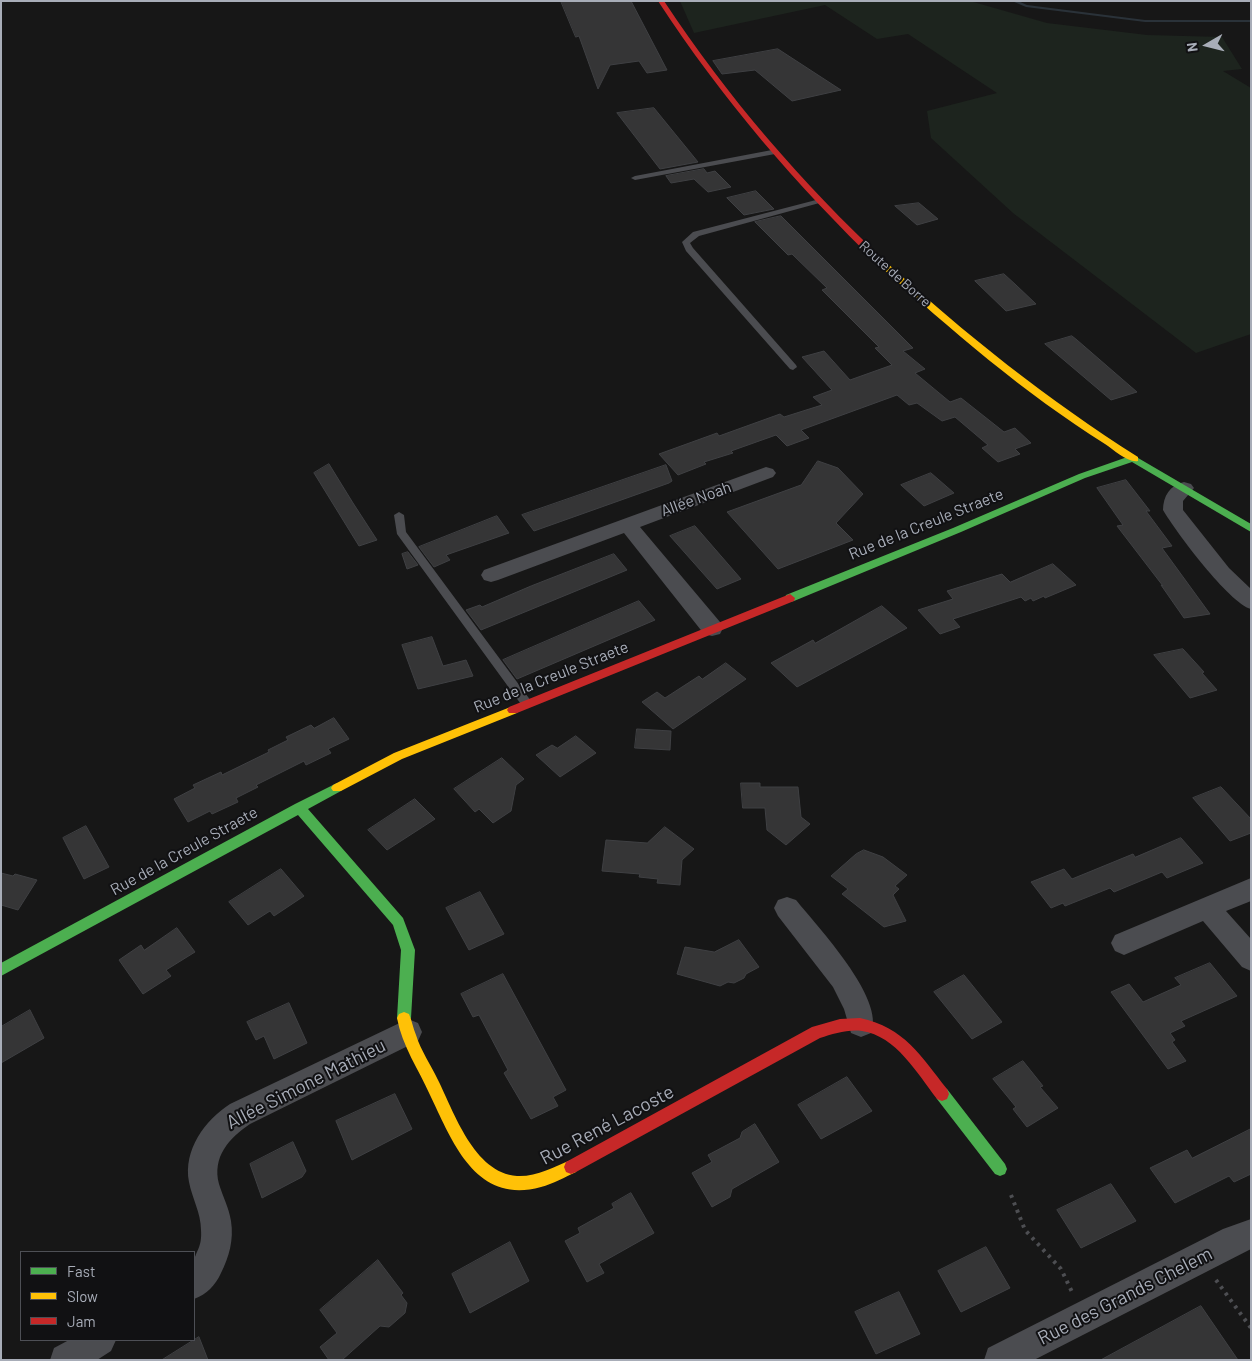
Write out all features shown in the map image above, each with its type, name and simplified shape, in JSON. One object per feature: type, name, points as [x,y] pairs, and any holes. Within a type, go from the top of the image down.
[{"type":"street","name":"Route de Borre","points":[[661,1],[690,47],[772,152],[873,255],[989,357],[1058,409],[1133,458],[1251,529]]},
{"type":"street","name":"Rue de la Creule Straete","points":[[1,970],[299,807],[398,756],[957,530],[1082,476],[1133,458]]},
{"type":"street","name":"Allée Noah","points":[[491,575],[766,473]]},
{"type":"street","points":[[1184,488],[1173,499],[1173,510],[1222,573],[1251,602]]},
{"type":"street","points":[[627,524],[712,628]]},
{"type":"street","name":"Rue René Lacoste","points":[[299,807],[388,908],[402,930],[406,938],[410,958],[404,1008],[408,1032],[466,1154],[484,1173],[507,1182],[522,1183],[560,1173],[817,1032],[843,1024],[861,1024],[888,1033],[902,1043],[1000,1169]]},
{"type":"street","points":[[1124,943],[1251,888]]},
{"type":"street","points":[[1207,907],[1251,959]]},
{"type":"street","points":[[787,908],[847,987],[856,1004],[861,1024]]},
{"type":"street","name":"Allée Simone Mathieu","points":[[195,1282],[210,1262],[216,1243],[216,1220],[203,1176],[208,1147],[220,1128],[240,1114],[408,1032]]},
{"type":"street","name":"Rue des Grands Chelem","points":[[1000,1360],[1196,1259],[1234,1240],[1251,1234]]},
{"type":"street","points":[[66,1360],[98,1341]]},
{"type":"lane","points":[[635,178],[772,152]]},
{"type":"lane","points":[[793,367],[689,249],[686,242],[696,234],[819,202]]},
{"type":"lane","points":[[399,515],[401,532],[528,704]]},
{"type":"path","points":[[1000,1169],[1026,1230],[1061,1268],[1083,1317]]},
{"type":"path","points":[[1196,1259],[1210,1276],[1218,1281],[1251,1328]]},
{"type":"shaded area","points":[[680,1],[970,1],[1047,23],[1147,35],[1222,37],[1242,69],[1223,71],[1251,88],[1251,334],[1196,353],[1013,213],[931,138],[927,111],[997,93],[908,34],[877,39],[825,5],[694,33]]},
{"type":"building","points":[[561,1],[631,1],[667,70],[647,73],[639,61],[610,65],[598,89],[579,36],[576,37]]},
{"type":"building","points":[[778,49],[841,90],[792,101],[755,70],[722,74],[713,61]]},
{"type":"building","points":[[654,108],[698,162],[660,169],[617,113]]},
{"type":"building","points":[[704,169],[707,173],[715,171],[731,187],[708,192],[694,179],[671,183],[666,176]]},
{"type":"building","points":[[756,191],[774,209],[744,215],[727,198]]},
{"type":"building","points":[[919,203],[938,219],[917,225],[895,206]]},
{"type":"building","points":[[781,216],[913,348],[903,351],[925,369],[915,373],[950,402],[961,398],[1004,432],[1015,428],[1031,443],[1015,449],[1020,454],[998,462],[982,448],[988,445],[955,417],[942,421],[917,403],[909,405],[897,395],[801,430],[809,438],[787,446],[776,435],[731,451],[733,453],[704,462],[706,464],[678,475],[659,454],[717,433],[719,436],[780,414],[784,417],[822,405],[813,397],[832,390],[802,357],[824,351],[850,380],[892,365],[875,348],[879,347],[822,290],[827,288],[792,254],[788,255],[755,222]]},
{"type":"building","points":[[1004,274],[1036,304],[1006,311],[975,281]]},
{"type":"building","points":[[1072,336],[1137,392],[1111,400],[1045,344]]},
{"type":"building","points":[[818,461],[838,468],[863,494],[836,523],[853,540],[778,569],[727,512],[801,485]]},
{"type":"building","points":[[329,464],[377,540],[359,546],[314,473]]},
{"type":"building","points":[[666,465],[672,481],[669,483],[534,531],[522,515]]},
{"type":"building","points":[[931,473],[954,493],[924,506],[901,485]]},
{"type":"building","points":[[1126,480],[1150,511],[1146,511],[1172,546],[1162,548],[1210,614],[1184,618],[1161,585],[1163,586],[1117,526],[1123,525],[1097,488]]},
{"type":"building","points":[[497,516],[509,533],[446,555],[450,560],[434,567],[419,547]]},
{"type":"building","points":[[695,526],[741,579],[717,589],[670,536]]},
{"type":"building","points":[[408,552],[418,565],[407,569],[402,554]]},
{"type":"building","points":[[614,554],[627,570],[481,630],[466,610],[480,605],[482,607]]},
{"type":"building","points":[[1053,564],[1076,585],[1045,598],[1044,596],[1033,601],[1031,598],[1025,601],[1021,597],[953,619],[960,627],[940,634],[918,610],[953,599],[947,591],[1002,574],[1010,582]]},
{"type":"building","points":[[639,601],[655,620],[517,679],[503,660]]},
{"type":"building","points":[[882,606],[907,628],[797,687],[771,663],[813,640],[815,643]]},
{"type":"building","points":[[432,637],[443,666],[466,660],[473,676],[418,689],[402,645]]},
{"type":"building","points":[[1183,649],[1217,690],[1190,698],[1154,655]]},
{"type":"building","points":[[726,663],[746,679],[673,729],[642,702],[657,692],[665,698],[699,676],[702,679]]},
{"type":"building","points":[[334,718],[349,739],[328,749],[331,753],[306,765],[304,761],[256,785],[258,787],[236,798],[238,802],[212,814],[210,811],[188,822],[174,799],[195,788],[193,785],[221,772],[222,775],[269,752],[268,750],[288,740],[286,737],[311,725],[314,728]]},
{"type":"building","points":[[637,729],[671,731],[670,750],[635,748]]},
{"type":"building","points":[[576,736],[596,753],[560,777],[536,755],[552,745],[557,748]]},
{"type":"building","points":[[502,758],[524,779],[516,785],[511,811],[493,823],[479,809],[475,812],[454,789]]},
{"type":"building","points":[[741,783],[760,783],[760,787],[798,787],[801,817],[810,824],[786,845],[767,830],[765,808],[743,808]]},
{"type":"building","points":[[1221,787],[1251,819],[1251,833],[1230,841],[1193,798]]},
{"type":"building","points":[[415,799],[435,819],[387,850],[368,830]]},
{"type":"building","points":[[86,826],[109,867],[84,879],[63,838]]},
{"type":"building","points":[[665,827],[694,849],[682,860],[680,885],[657,883],[658,879],[639,877],[640,874],[602,871],[606,840],[647,843]]},
{"type":"building","points":[[1181,838],[1203,863],[1167,878],[1162,872],[1114,892],[1110,888],[1065,906],[1063,903],[1051,908],[1031,882],[1064,869],[1072,879],[1133,854],[1135,857]]},
{"type":"building","points":[[864,850],[883,857],[907,875],[895,886],[899,889],[893,895],[906,921],[884,927],[842,894],[848,889],[831,876],[856,854]]},
{"type":"building","points":[[281,869],[304,896],[274,916],[270,911],[248,925],[229,902]]},
{"type":"building","points":[[1,873],[13,876],[15,874],[37,880],[18,910],[1,905]]},
{"type":"building","points":[[480,892],[504,934],[469,950],[446,908]]},
{"type":"building","points":[[177,928],[195,952],[166,970],[171,976],[143,994],[119,960],[141,945],[144,950]]},
{"type":"building","points":[[739,940],[759,967],[746,974],[744,978],[734,983],[728,982],[720,986],[677,974],[685,947],[714,952]]},
{"type":"building","points":[[1210,963],[1237,996],[1181,1021],[1185,1026],[1170,1033],[1175,1040],[1172,1042],[1186,1061],[1168,1069],[1111,992],[1129,984],[1143,1002],[1181,985],[1175,978]]},
{"type":"building","points":[[503,974],[566,1090],[553,1097],[558,1106],[531,1119],[504,1073],[508,1070],[479,1015],[473,1017],[461,994]]},
{"type":"building","points":[[964,975],[1002,1022],[972,1039],[934,992]]},
{"type":"building","points":[[289,1003],[307,1043],[274,1059],[264,1036],[256,1040],[247,1022]]},
{"type":"building","points":[[30,1010],[44,1038],[1,1063],[1,1027]]},
{"type":"building","points":[[1023,1061],[1043,1086],[1040,1087],[1058,1108],[1027,1127],[1013,1109],[1016,1107],[993,1079]]},
{"type":"building","points":[[847,1077],[872,1111],[821,1139],[798,1105]]},
{"type":"building","points":[[395,1094],[412,1129],[352,1160],[336,1121]]},
{"type":"building","points":[[755,1124],[779,1162],[732,1189],[730,1197],[712,1207],[692,1173],[712,1162],[708,1155],[740,1138],[742,1132]]},
{"type":"building","points":[[1251,1129],[1251,1174],[1234,1182],[1229,1176],[1175,1203],[1150,1168],[1187,1150],[1192,1158]]},
{"type":"building","points":[[293,1142],[306,1171],[302,1177],[262,1198],[250,1164]]},
{"type":"building","points":[[1111,1184],[1136,1221],[1081,1248],[1057,1210]]},
{"type":"building","points":[[631,1193],[654,1233],[599,1264],[604,1273],[587,1282],[565,1241],[580,1233],[578,1228],[614,1208],[612,1204]]},
{"type":"building","points":[[510,1242],[529,1281],[470,1313],[452,1274]]},
{"type":"building","points":[[986,1247],[1010,1288],[961,1312],[938,1271]]},
{"type":"building","points":[[378,1260],[403,1293],[401,1295],[407,1303],[405,1313],[389,1327],[380,1326],[342,1360],[329,1360],[320,1347],[337,1333],[320,1310]]},
{"type":"building","points":[[899,1292],[920,1334],[876,1354],[855,1312]]},
{"type":"building","points":[[1201,1306],[1238,1360],[1101,1360]]},
{"type":"building","points":[[199,1337],[208,1360],[162,1360],[195,1341]]},
{"type":"waterway","points":[[1014,1],[1026,6],[1145,21],[1251,21]]},
{"type":"traffic: fast","points":[[790,598],[957,530],[1082,476],[1133,458]]},
{"type":"traffic: fast","points":[[1135,459],[1251,529]]},
{"type":"traffic: fast","points":[[1,970],[337,788]]},
{"type":"traffic: fast","points":[[299,807],[398,922],[408,950],[404,1018]]},
{"type":"traffic: fast","points":[[942,1094],[1000,1169]]},
{"type":"traffic: slow","points":[[883,264],[973,343],[1036,392],[1101,438],[1135,459]]},
{"type":"traffic: slow","points":[[337,788],[398,756],[513,710]]},
{"type":"traffic: slow","points":[[404,1018],[412,1043],[456,1132],[468,1153],[481,1169],[498,1180],[517,1184],[541,1180],[571,1167]]},
{"type":"traffic: jam","points":[[661,1],[710,72],[763,140],[821,203],[883,264]]},
{"type":"traffic: jam","points":[[513,710],[790,598]]},
{"type":"traffic: jam","points":[[571,1167],[817,1032],[840,1026],[860,1025],[877,1028],[891,1036],[904,1047],[942,1094]]}]
